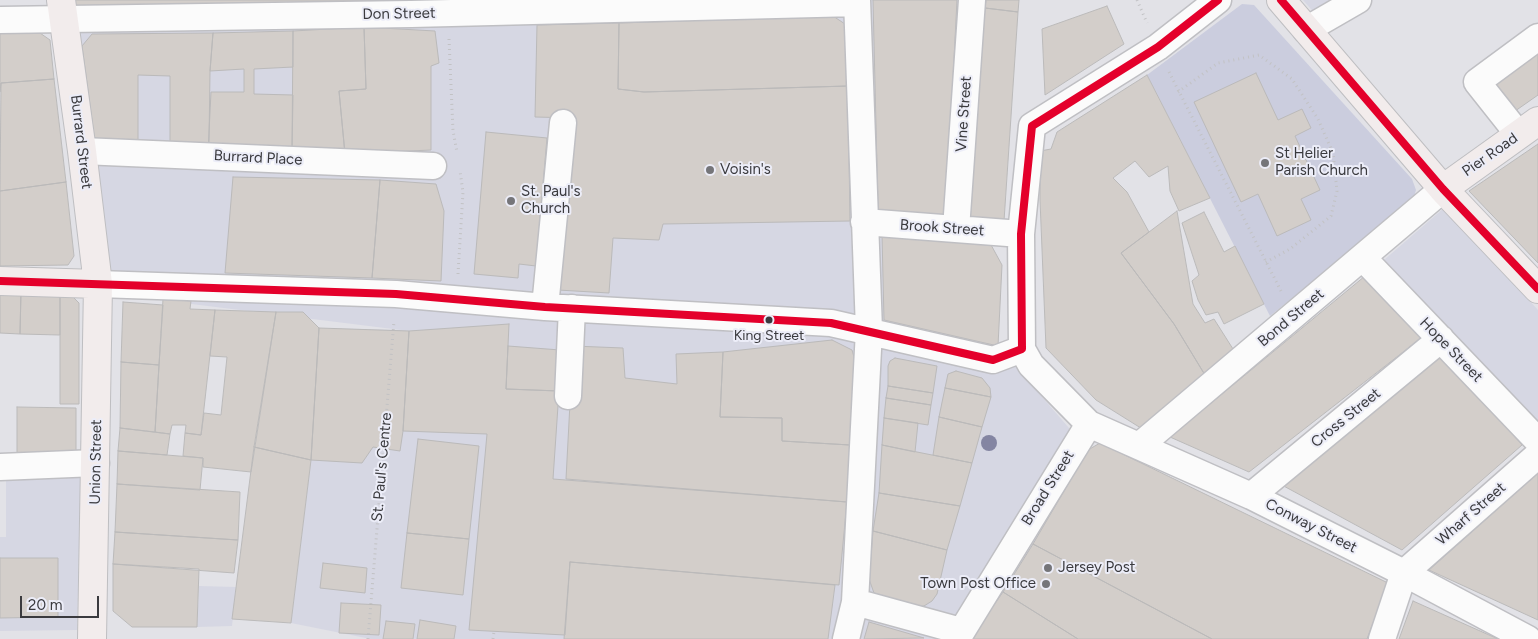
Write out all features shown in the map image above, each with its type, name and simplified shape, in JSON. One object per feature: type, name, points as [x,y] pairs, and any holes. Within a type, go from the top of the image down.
[{"type":"main road","points":[[1281,0],[1443,189],[1538,289]]},
{"type":"main road","name":"Burrard Street","points":[[63,10],[98,284]]},
{"type":"main road","name":"Pier Road","points":[[1443,189],[1528,128]]},
{"type":"main road","points":[[0,282],[98,284]]},
{"type":"main road","name":"Union Street","points":[[92,639],[98,284]]},
{"type":"street","name":"Vine Street","points":[[956,229],[972,0]]},
{"type":"street","points":[[1088,424],[1031,365],[1022,349],[1021,234],[1032,126],[1158,47],[1218,0]]},
{"type":"street","points":[[1306,30],[1358,0]]},
{"type":"street","points":[[846,639],[855,602],[869,330],[858,2]]},
{"type":"street","name":"Don Street","points":[[0,20],[63,10],[654,4],[722,7],[858,2]]},
{"type":"street","points":[[1528,128],[1477,82],[1538,37]]},
{"type":"street","points":[[545,307],[563,123]]},
{"type":"street","name":"Burrard Place","points":[[82,151],[433,166]]},
{"type":"street","name":"Bond Street","points":[[1139,446],[1443,189]]},
{"type":"street","name":"Brook Street","points":[[864,222],[1021,234]]},
{"type":"street","name":"Hope Street","points":[[1363,258],[1538,441]]},
{"type":"street","points":[[98,284],[396,294],[545,307],[831,323],[869,330],[992,360],[1022,349]]},
{"type":"street","points":[[568,396],[572,308]]},
{"type":"street","name":"Cross Street","points":[[1251,496],[1441,340]]},
{"type":"street","name":"Conway Street","points":[[1088,424],[1251,496],[1404,573],[1528,639]]},
{"type":"street","name":"Broad Street","points":[[959,635],[1088,424]]},
{"type":"street","name":"Wharf Street","points":[[1404,573],[1538,455]]},
{"type":"street","points":[[0,467],[96,463]]},
{"type":"street","points":[[1382,639],[1404,573]]},
{"type":"street","points":[[855,602],[959,635]]},
{"type":"path","points":[[1178,92],[1218,62],[1259,54],[1292,79],[1318,119],[1333,153],[1337,191],[1331,216],[1290,249],[1264,263]]},
{"type":"path","points":[[1168,69],[1264,263],[1283,295]]},
{"type":"path","name":"St. Paul's Centre","points":[[368,639],[396,294]]},
{"type":"path","points":[[493,639],[494,631]]},
{"type":"shaded area","points":[[66,0],[958,0],[946,216],[990,243],[1002,265],[998,346],[1088,450],[1388,583],[1368,639],[371,639],[291,623],[311,460],[319,328],[401,330],[103,293]]},
{"type":"shaded area","points":[[1303,0],[1344,0],[1317,16]]},
{"type":"shaded area","points":[[1242,4],[1254,5],[1412,179],[1416,190],[1413,200],[1270,316],[1147,75]]},
{"type":"shaded area","points":[[1444,208],[1538,310],[1538,426],[1384,260]]},
{"type":"shaded area","points":[[81,470],[77,630],[0,631],[0,537],[6,537],[6,473]]},
{"type":"shaded area","points":[[199,586],[236,587],[232,626],[197,627]]},
{"type":"building","points":[[69,0],[388,0],[388,1],[70,9]]},
{"type":"building","points":[[873,0],[957,0],[946,217],[878,210]]},
{"type":"building","points":[[986,0],[1019,0],[1018,12],[985,8]]},
{"type":"building","points":[[1107,6],[1124,44],[1045,95],[1042,29]]},
{"type":"building","points":[[985,8],[1018,12],[1004,221],[968,218]]},
{"type":"building","points":[[833,16],[848,26],[848,86],[644,92],[618,89],[619,23]]},
{"type":"building","name":"Voisin's","points":[[619,23],[618,89],[644,92],[848,86],[850,221],[663,224],[659,240],[613,238],[609,293],[558,290],[576,118],[535,117],[537,25]]},
{"type":"building","points":[[27,24],[50,40],[54,79],[1,83],[0,92],[0,25]]},
{"type":"building","points":[[364,27],[435,31],[439,63],[431,66],[431,150],[345,154],[339,91],[366,89]]},
{"type":"building","points":[[364,27],[366,89],[339,91],[345,154],[292,150],[293,31]]},
{"type":"building","points":[[293,31],[293,67],[254,69],[254,94],[293,95],[292,150],[208,152],[211,92],[244,92],[244,69],[210,71],[213,33]]},
{"type":"building","points":[[213,33],[210,71],[209,143],[170,144],[170,76],[138,75],[138,142],[95,143],[82,46],[92,34]]},
{"type":"building","points":[[1538,44],[1538,95],[1508,116],[1484,82]]},
{"type":"building","name":"St Helier Parish Church","points":[[1256,73],[1278,120],[1302,109],[1311,128],[1295,136],[1320,190],[1301,199],[1311,220],[1277,236],[1258,194],[1241,202],[1194,102]]},
{"type":"building","points":[[1147,75],[1210,198],[1179,211],[1170,191],[1168,166],[1149,177],[1135,161],[1113,178],[1127,192],[1149,232],[1121,253],[1174,324],[1205,375],[1144,430],[1096,400],[1046,348],[1040,151],[1051,149],[1057,132]]},
{"type":"building","points":[[54,79],[66,182],[0,191],[1,83]]},
{"type":"building","name":"St. Paul's Church","points":[[486,132],[547,138],[536,266],[519,264],[518,278],[474,274]]},
{"type":"building","points":[[1538,144],[1538,263],[1469,191]]},
{"type":"building","points":[[233,177],[380,180],[372,278],[225,273]]},
{"type":"building","points":[[380,180],[436,184],[444,211],[441,281],[372,278]]},
{"type":"building","points":[[66,182],[74,256],[68,265],[0,266],[0,191]]},
{"type":"building","points":[[1177,211],[1193,304],[1205,323],[1214,319],[1233,349],[1205,375],[1174,324],[1121,253]]},
{"type":"building","points":[[1204,212],[1224,252],[1235,246],[1264,304],[1224,324],[1218,312],[1206,315],[1198,300],[1192,281],[1199,275],[1182,223]]},
{"type":"building","points":[[882,235],[990,243],[1002,265],[998,346],[884,320]]},
{"type":"building","points":[[1365,276],[1425,335],[1249,472],[1170,437]]},
{"type":"building","points":[[0,289],[21,290],[20,334],[0,333]]},
{"type":"building","points":[[21,290],[60,292],[60,335],[20,334]]},
{"type":"building","points":[[60,292],[72,296],[79,303],[79,404],[60,404]]},
{"type":"building","points":[[163,299],[191,301],[190,309],[215,310],[201,435],[185,433],[186,425],[172,425],[170,434],[155,432]]},
{"type":"building","points":[[123,302],[163,305],[159,365],[121,362]]},
{"type":"building","points":[[215,310],[276,312],[251,472],[203,467],[203,458],[183,456],[185,433],[201,435],[204,413],[221,415],[227,357],[210,356]]},
{"type":"building","points":[[276,312],[303,312],[319,328],[311,460],[254,447]]},
{"type":"building","points":[[509,324],[506,389],[559,391],[553,479],[847,502],[839,585],[570,562],[565,635],[469,630],[487,434],[403,431],[409,331]]},
{"type":"building","points":[[319,328],[409,331],[400,451],[373,447],[362,463],[311,460]]},
{"type":"building","points":[[832,340],[852,350],[858,371],[850,445],[782,441],[782,418],[720,417],[723,352]]},
{"type":"building","points":[[508,346],[560,350],[559,391],[506,389]]},
{"type":"building","points":[[573,346],[623,348],[625,378],[677,384],[676,354],[723,352],[720,417],[782,418],[782,441],[850,445],[847,502],[566,479]]},
{"type":"building","points":[[1436,347],[1522,445],[1402,550],[1280,484]]},
{"type":"building","points":[[895,358],[937,366],[933,393],[888,386],[888,366],[890,361]]},
{"type":"building","points":[[121,362],[159,365],[155,432],[120,428]]},
{"type":"building","points":[[956,371],[982,378],[990,388],[991,397],[945,388],[948,374]]},
{"type":"building","points":[[888,386],[933,393],[931,405],[886,398]]},
{"type":"building","points":[[945,388],[991,397],[982,427],[939,417]]},
{"type":"building","points":[[886,398],[931,405],[928,425],[884,418]]},
{"type":"building","points":[[17,407],[76,408],[76,455],[17,455]]},
{"type":"building","points":[[939,417],[982,427],[972,463],[933,455]]},
{"type":"building","points":[[884,418],[918,423],[915,452],[882,445]]},
{"type":"building","points":[[120,428],[170,434],[167,455],[118,451]]},
{"type":"building","points":[[418,439],[479,446],[469,539],[407,533]]},
{"type":"building","points":[[1100,443],[1388,583],[1367,639],[1212,639],[1033,544],[1088,450]]},
{"type":"building","points":[[882,445],[972,463],[960,506],[879,493]]},
{"type":"building","points":[[254,447],[311,460],[291,623],[232,619]]},
{"type":"building","points":[[118,451],[203,458],[200,490],[117,484]]},
{"type":"building","points":[[1538,473],[1538,620],[1429,570]]},
{"type":"building","points":[[117,484],[240,492],[238,540],[115,532]]},
{"type":"building","points":[[879,493],[960,506],[947,550],[873,531]]},
{"type":"building","points":[[873,531],[947,550],[937,594],[932,601],[924,606],[913,608],[879,598],[874,593],[869,579]]},
{"type":"building","points":[[115,532],[238,540],[234,573],[113,564]]},
{"type":"building","points":[[407,533],[469,539],[463,595],[401,588]]},
{"type":"building","name":"Jersey Post","points":[[1033,544],[1212,639],[1078,639],[1003,592]]},
{"type":"building","points":[[0,558],[58,558],[58,617],[0,618]]},
{"type":"building","points":[[570,562],[835,585],[828,639],[564,639]]},
{"type":"building","points":[[323,563],[367,568],[365,593],[320,588]]},
{"type":"building","points":[[113,564],[199,569],[197,627],[132,627],[113,611]]},
{"type":"building","points":[[1003,592],[1078,639],[970,639]]},
{"type":"building","points":[[1413,601],[1498,639],[1399,639]]},
{"type":"building","points":[[341,603],[381,605],[379,635],[339,633]]},
{"type":"building","points":[[420,620],[456,626],[454,639],[417,639]]},
{"type":"building","points":[[386,621],[415,624],[413,639],[383,639]]},
{"type":"building","points":[[869,622],[924,638],[864,639]]},
{"type":"transit line","points":[[0,281],[396,294],[545,307],[831,323],[993,360],[1022,349],[1021,234],[1032,126],[1158,47],[1218,0]]},
{"type":"transit line","points":[[1281,0],[1443,189],[1538,289]]},
{"type":"place","name":"St Helier Parish Church","points":[[1265,163]]},
{"type":"place","name":"Voisin's","points":[[710,170]]},
{"type":"place","name":"St. Paul's Church","points":[[511,201]]},
{"type":"place","name":"King Street","points":[[769,320]]},
{"type":"place","name":"Jersey Post","points":[[1048,568]]},
{"type":"place","name":"Town Post Office","points":[[1046,584]]}]
